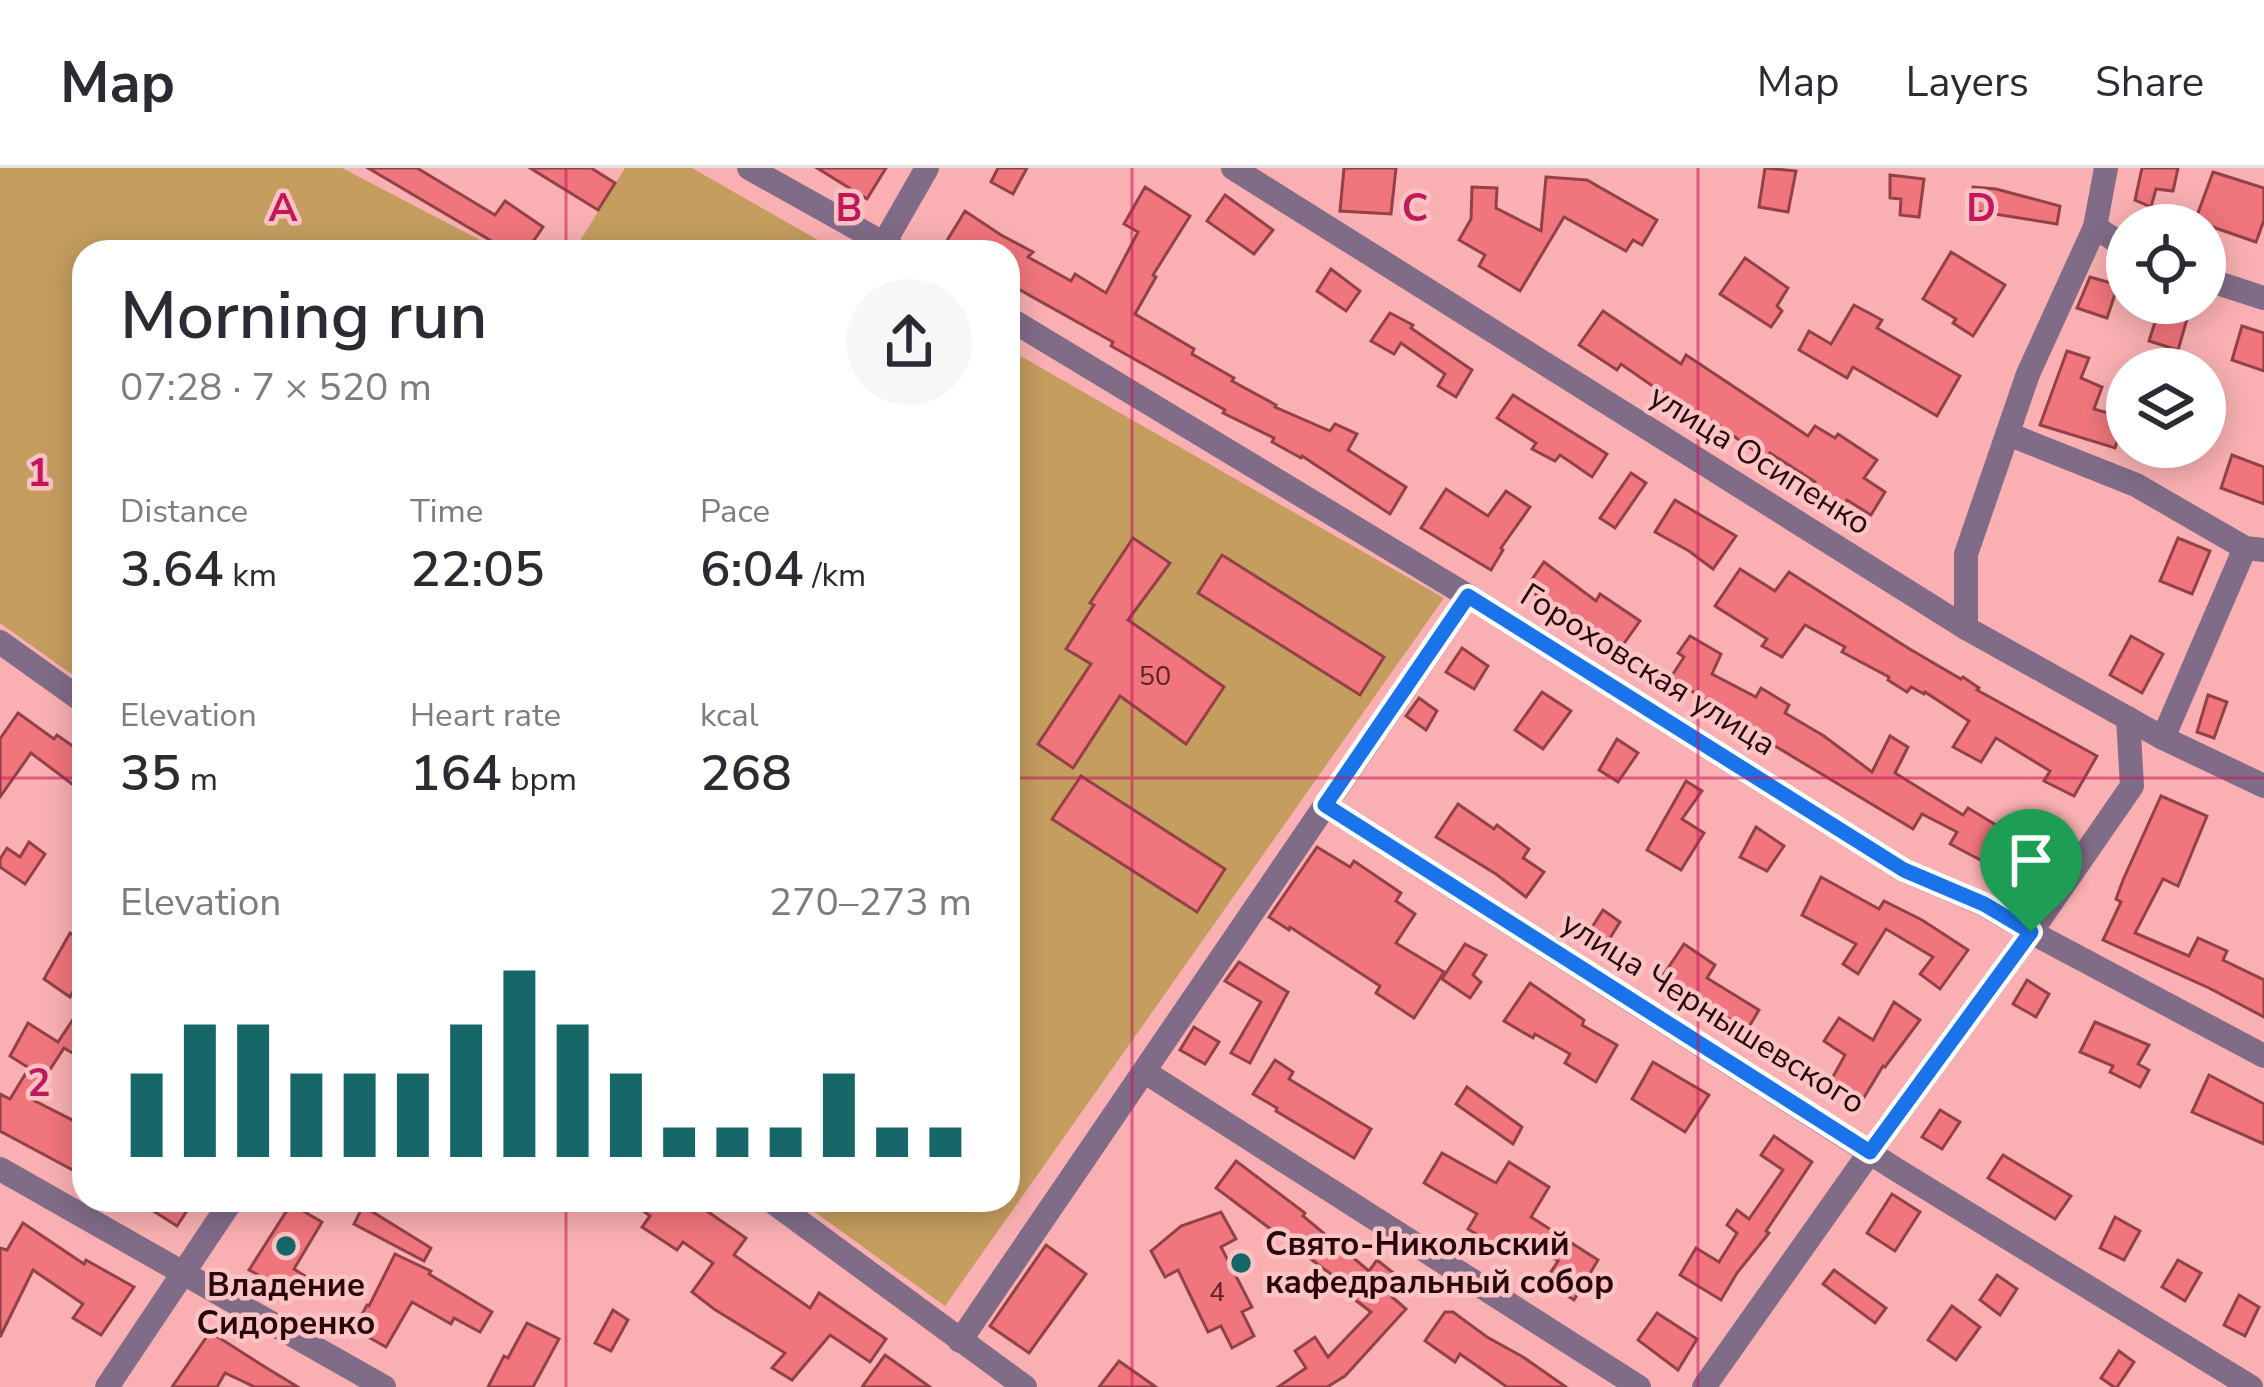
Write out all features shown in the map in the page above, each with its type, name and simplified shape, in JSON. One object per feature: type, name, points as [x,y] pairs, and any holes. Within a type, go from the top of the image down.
[{"type":"street","points":[[748,168],[878,240]]},
{"type":"street","points":[[894,240],[927,168]]},
{"type":"street","name":"улица Осипенко","points":[[1233,168],[1966,628],[2163,738],[2264,786]]},
{"type":"street","points":[[1966,628],[1966,554],[2028,374],[2095,227],[2106,168]]},
{"type":"street","points":[[2095,227],[2106,234]]},
{"type":"street","points":[[2226,286],[2264,298]]},
{"type":"street","name":"Гороховская улица","points":[[1020,325],[1468,596],[1904,870],[1984,904],[2264,1056]]},
{"type":"street","points":[[2008,434],[2136,484],[2255,549],[2163,738]]},
{"type":"street","points":[[960,1341],[1468,596]]},
{"type":"street","points":[[0,642],[72,693]]},
{"type":"street","points":[[1704,1387],[2132,786],[2128,718]]},
{"type":"street","name":"улица Чернышевского","points":[[1325,805],[1870,1152],[2251,1387]]},
{"type":"street","points":[[1145,1072],[1639,1387]]},
{"type":"street","points":[[0,1168],[72,1208]]},
{"type":"street","points":[[79,1212],[384,1387]]},
{"type":"street","points":[[107,1387],[224,1212]]},
{"type":"street","points":[[786,1212],[1025,1387]]},
{"type":"shaded area","points":[[0,168],[342,168],[480,240],[72,240],[72,674],[0,623]]},
{"type":"shaded area","points":[[625,168],[692,168],[818,240],[580,240]]},
{"type":"shaded area","points":[[1020,356],[1444,598],[1020,1200]]},
{"type":"shaded area","points":[[815,1212],[1011,1212],[945,1306]]},
{"type":"building","points":[[368,168],[417,168],[495,215],[505,201],[543,227],[534,240],[490,240]]},
{"type":"building","points":[[530,168],[591,168],[615,183],[598,210]]},
{"type":"building","points":[[817,168],[886,168],[867,199]]},
{"type":"building","points":[[998,168],[1027,168],[1013,194],[991,182]]},
{"type":"building","points":[[1344,168],[1396,168],[1391,214],[1340,211]]},
{"type":"building","points":[[1765,168],[1796,171],[1788,212],[1759,207]]},
{"type":"building","points":[[2142,168],[2178,168],[2173,191],[2156,189],[2152,204],[2135,200]]},
{"type":"building","points":[[2213,172],[2264,188],[2264,220],[2256,242],[2226,232],[2226,204],[2201,204]]},
{"type":"building","points":[[1890,175],[1924,179],[1919,217],[1900,215],[1901,199],[1890,198]]},
{"type":"building","points":[[1546,177],[1587,180],[1657,220],[1642,245],[1633,240],[1626,251],[1564,217],[1520,291],[1479,266],[1485,255],[1459,240],[1471,219],[1472,187],[1497,188],[1496,208],[1541,231]]},
{"type":"building","points":[[1145,187],[1190,216],[1135,314],[1275,407],[1330,431],[1335,424],[1357,434],[1348,450],[1406,487],[1390,514],[1302,456],[1272,442],[1274,438],[1223,413],[1225,410],[1111,346],[1113,342],[1020,290],[1020,245],[1033,252],[1028,257],[1071,281],[1075,274],[1106,293],[1138,232],[1124,224]]},
{"type":"building","points":[[1973,187],[2060,206],[2057,224],[1969,210]]},
{"type":"building","points":[[1225,195],[1273,230],[1254,254],[1207,221]]},
{"type":"building","points":[[965,211],[1010,240],[947,240]]},
{"type":"building","points":[[1951,252],[2005,285],[1973,336],[1923,299]]},
{"type":"building","points":[[1745,258],[1788,288],[1777,306],[1782,311],[1771,327],[1720,294]]},
{"type":"building","points":[[1331,269],[1360,291],[1346,311],[1317,291]]},
{"type":"building","points":[[2090,277],[2106,282],[2106,318],[2077,308]]},
{"type":"building","points":[[1854,305],[1882,320],[1877,328],[1960,376],[1937,416],[1853,367],[1847,378],[1799,350],[1809,331],[1831,344]]},
{"type":"building","points":[[1603,311],[1681,364],[1686,355],[1808,436],[1815,426],[1835,438],[1838,434],[1877,460],[1864,478],[1885,492],[1871,515],[1847,500],[1840,511],[1809,491],[1815,482],[1770,453],[1767,459],[1621,364],[1617,370],[1579,345]]},
{"type":"building","points":[[1390,313],[1472,370],[1456,397],[1438,386],[1445,374],[1401,343],[1394,354],[1371,341]]},
{"type":"building","points":[[2154,324],[2186,324],[2179,348],[2149,341]]},
{"type":"building","points":[[2242,326],[2264,333],[2264,371],[2232,360]]},
{"type":"building","points":[[2067,351],[2089,358],[2081,378],[2102,387],[2094,409],[2106,412],[2106,445],[2040,425]]},
{"type":"building","points":[[1513,395],[1607,454],[1592,477],[1560,455],[1555,461],[1532,449],[1536,443],[1497,418]]},
{"type":"building","points":[[2232,455],[2264,467],[2264,504],[2221,488]]},
{"type":"building","points":[[1631,473],[1646,483],[1615,528],[1600,518]]},
{"type":"building","points":[[1446,489],[1488,516],[1506,491],[1530,507],[1491,570],[1421,528]]},
{"type":"building","points":[[1675,500],[1736,536],[1713,569],[1655,532]]},
{"type":"building","points":[[1133,538],[1170,563],[1128,620],[1224,687],[1186,744],[1120,696],[1073,768],[1038,744],[1091,664],[1066,649]]},
{"type":"building","points":[[2178,538],[2210,551],[2192,594],[2160,581]]},
{"type":"building","points":[[1222,555],[1384,657],[1360,695],[1198,593]]},
{"type":"building","points":[[1544,562],[1596,601],[1600,594],[1640,621],[1620,649],[1526,588]]},
{"type":"building","points":[[1740,569],[1775,591],[1789,572],[1977,690],[2097,756],[2074,796],[2044,781],[2050,771],[1996,738],[1981,762],[1953,747],[1969,721],[1925,692],[1911,687],[1907,692],[1805,625],[1782,657],[1762,646],[1767,639],[1715,606]]},
{"type":"building","points":[[1690,636],[1721,654],[1712,674],[1756,697],[1761,688],[1789,705],[1785,713],[1872,772],[1890,736],[1908,747],[1895,773],[1963,815],[1968,808],[2039,851],[2012,890],[1985,874],[1990,865],[1950,844],[1957,832],[1922,814],[1913,829],[1671,677],[1684,657],[1678,653]]},
{"type":"building","points":[[2131,636],[2163,654],[2142,693],[2110,675]]},
{"type":"building","points":[[1462,648],[1488,666],[1474,689],[1446,672]]},
{"type":"building","points":[[1542,692],[1571,711],[1543,749],[1515,730]]},
{"type":"building","points":[[2208,695],[2227,702],[2214,738],[2197,732]]},
{"type":"building","points":[[1419,698],[1437,711],[1426,730],[1406,716]]},
{"type":"building","points":[[18,713],[54,739],[57,735],[72,746],[72,784],[31,753],[0,797],[0,739]]},
{"type":"building","points":[[1617,739],[1638,753],[1618,782],[1599,770]]},
{"type":"building","points":[[1081,776],[1225,869],[1197,912],[1052,819]]},
{"type":"building","points":[[1686,781],[1702,791],[1682,819],[1704,833],[1681,870],[1647,850]]},
{"type":"building","points":[[2161,796],[2207,816],[2178,886],[2163,879],[2135,933],[2189,956],[2198,938],[2227,951],[2223,960],[2264,980],[2264,1017],[2103,940],[2121,902],[2116,899],[2123,880]]},
{"type":"building","points":[[1458,804],[1529,849],[1523,858],[1544,872],[1526,897],[1436,837]]},
{"type":"building","points":[[1756,827],[1784,846],[1767,871],[1740,857]]},
{"type":"building","points":[[29,842],[45,854],[25,884],[0,867],[0,859],[7,848],[20,857]]},
{"type":"building","points":[[1317,847],[1350,867],[1354,861],[1401,893],[1396,901],[1415,914],[1396,943],[1444,972],[1414,1018],[1376,993],[1380,986],[1269,917]]},
{"type":"building","points":[[1821,877],[1879,909],[1884,901],[1968,950],[1940,989],[1920,974],[1933,957],[1886,929],[1858,974],[1843,964],[1856,944],[1802,915]]},
{"type":"building","points":[[1603,910],[1620,922],[1607,943],[1589,932]]},
{"type":"building","points":[[70,933],[70,997],[44,979]]},
{"type":"building","points":[[1465,944],[1486,955],[1473,975],[1481,982],[1470,998],[1442,979]]},
{"type":"building","points":[[1684,944],[1715,965],[1707,978],[1759,1010],[1747,1030],[1662,977]]},
{"type":"building","points":[[1239,962],[1288,992],[1250,1063],[1231,1053],[1261,1002],[1225,981]]},
{"type":"building","points":[[2027,980],[2049,994],[2036,1017],[2013,1004]]},
{"type":"building","points":[[1530,983],[1584,1020],[1582,1025],[1617,1045],[1596,1082],[1565,1063],[1570,1054],[1504,1021]]},
{"type":"building","points":[[1894,1002],[1920,1020],[1860,1104],[1829,1084],[1845,1055],[1824,1041],[1839,1018],[1873,1040]]},
{"type":"building","points":[[72,1021],[72,1053],[64,1048],[31,1099],[72,1120],[72,1170],[0,1131],[0,1094],[10,1099],[29,1068],[10,1056],[28,1023],[58,1042]]},
{"type":"building","points":[[2095,1022],[2149,1045],[2138,1064],[2149,1070],[2140,1087],[2110,1072],[2113,1066],[2080,1052]]},
{"type":"building","points":[[1194,1027],[1219,1042],[1205,1064],[1180,1050]]},
{"type":"building","points":[[1275,1060],[1293,1072],[1289,1079],[1371,1129],[1354,1158],[1253,1094]]},
{"type":"building","points":[[1653,1062],[1709,1095],[1685,1132],[1632,1099]]},
{"type":"building","points":[[2209,1075],[2264,1104],[2264,1144],[2192,1112]]},
{"type":"building","points":[[1467,1087],[1522,1127],[1513,1144],[1456,1104]]},
{"type":"building","points":[[1940,1110],[1960,1122],[1942,1149],[1922,1137]]},
{"type":"building","points":[[1774,1136],[1812,1162],[1721,1300],[1680,1275],[1696,1248],[1719,1262],[1737,1233],[1727,1225],[1737,1210],[1749,1219],[1783,1170],[1761,1155]]},
{"type":"building","points":[[1442,1153],[1496,1183],[1509,1162],[1549,1187],[1531,1217],[1598,1260],[1574,1300],[1545,1281],[1558,1261],[1518,1238],[1508,1254],[1468,1229],[1477,1214],[1424,1183]]},
{"type":"building","points":[[2003,1155],[2071,1196],[2055,1219],[1988,1178]]},
{"type":"building","points":[[1236,1161],[1305,1213],[1369,1271],[1377,1260],[1401,1279],[1392,1297],[1406,1309],[1345,1376],[1327,1387],[1278,1387],[1306,1368],[1295,1351],[1315,1337],[1328,1357],[1371,1312],[1337,1286],[1340,1281],[1216,1188]]},
{"type":"building","points":[[1892,1194],[1920,1212],[1895,1251],[1867,1233]]},
{"type":"building","points":[[155,1212],[186,1212],[177,1226]]},
{"type":"building","name":"Владение Сидоренко","points":[[286,1212],[305,1212],[322,1222],[294,1269],[305,1276],[295,1294],[249,1270]]},
{"type":"building","points":[[360,1212],[373,1212],[431,1248],[424,1261],[354,1224]]},
{"type":"building","points":[[645,1212],[708,1212],[746,1238],[734,1255],[810,1308],[819,1293],[886,1339],[870,1362],[830,1335],[792,1380],[772,1368],[785,1353],[692,1292],[713,1263],[683,1242],[677,1250],[642,1227],[650,1216]]},
{"type":"building","points":[[1221,1212],[1236,1239],[1221,1247],[1252,1307],[1242,1312],[1254,1336],[1232,1348],[1221,1326],[1208,1332],[1178,1270],[1165,1277],[1151,1251],[1181,1226]]},
{"type":"building","points":[[2115,1217],[2140,1231],[2124,1260],[2100,1248]]},
{"type":"building","points":[[23,1223],[84,1264],[86,1260],[134,1287],[101,1335],[73,1318],[83,1304],[33,1270],[0,1337],[0,1248],[7,1250]]},
{"type":"building","points":[[1046,1245],[1086,1274],[1029,1353],[990,1326]]},
{"type":"building","points":[[395,1254],[431,1271],[429,1274],[492,1312],[480,1332],[454,1318],[451,1324],[412,1302],[386,1347],[354,1329]]},
{"type":"building","points":[[2178,1260],[2201,1273],[2185,1301],[2162,1287]]},
{"type":"building","points":[[1834,1270],[1886,1308],[1875,1323],[1823,1284]]},
{"type":"building","points":[[1997,1275],[2017,1289],[2000,1315],[1980,1300]]},
{"type":"building","points":[[2239,1295],[2259,1307],[2245,1336],[2224,1325]]},
{"type":"building","points":[[1952,1306],[1980,1327],[1956,1360],[1928,1340]]},
{"type":"building","points":[[613,1310],[628,1320],[611,1351],[595,1343]]},
{"type":"building","points":[[1445,1312],[1453,1312],[1566,1387],[1507,1387],[1460,1354],[1455,1362],[1425,1341]]},
{"type":"building","points":[[1657,1313],[1697,1339],[1678,1370],[1638,1340]]},
{"type":"building","points":[[527,1323],[559,1339],[533,1387],[488,1387],[504,1356],[508,1358]]},
{"type":"building","points":[[210,1332],[298,1387],[255,1387],[225,1373],[217,1387],[172,1387]]},
{"type":"building","points":[[2119,1351],[2134,1362],[2114,1387],[2101,1378]]},
{"type":"building","points":[[885,1355],[930,1387],[862,1387]]},
{"type":"building","points":[[1119,1361],[1156,1387],[1099,1387]]},
{"type":"place","name":"Владение Сидоренко","points":[[286,1246]]},
{"type":"place","name":"Свято-Никольский кафедральный собор","points":[[1241,1263]]},
{"type":"route","points":[[1468,596],[1904,870],[1984,904],[2031,932],[1870,1152],[1325,805],[1468,596]]}]
